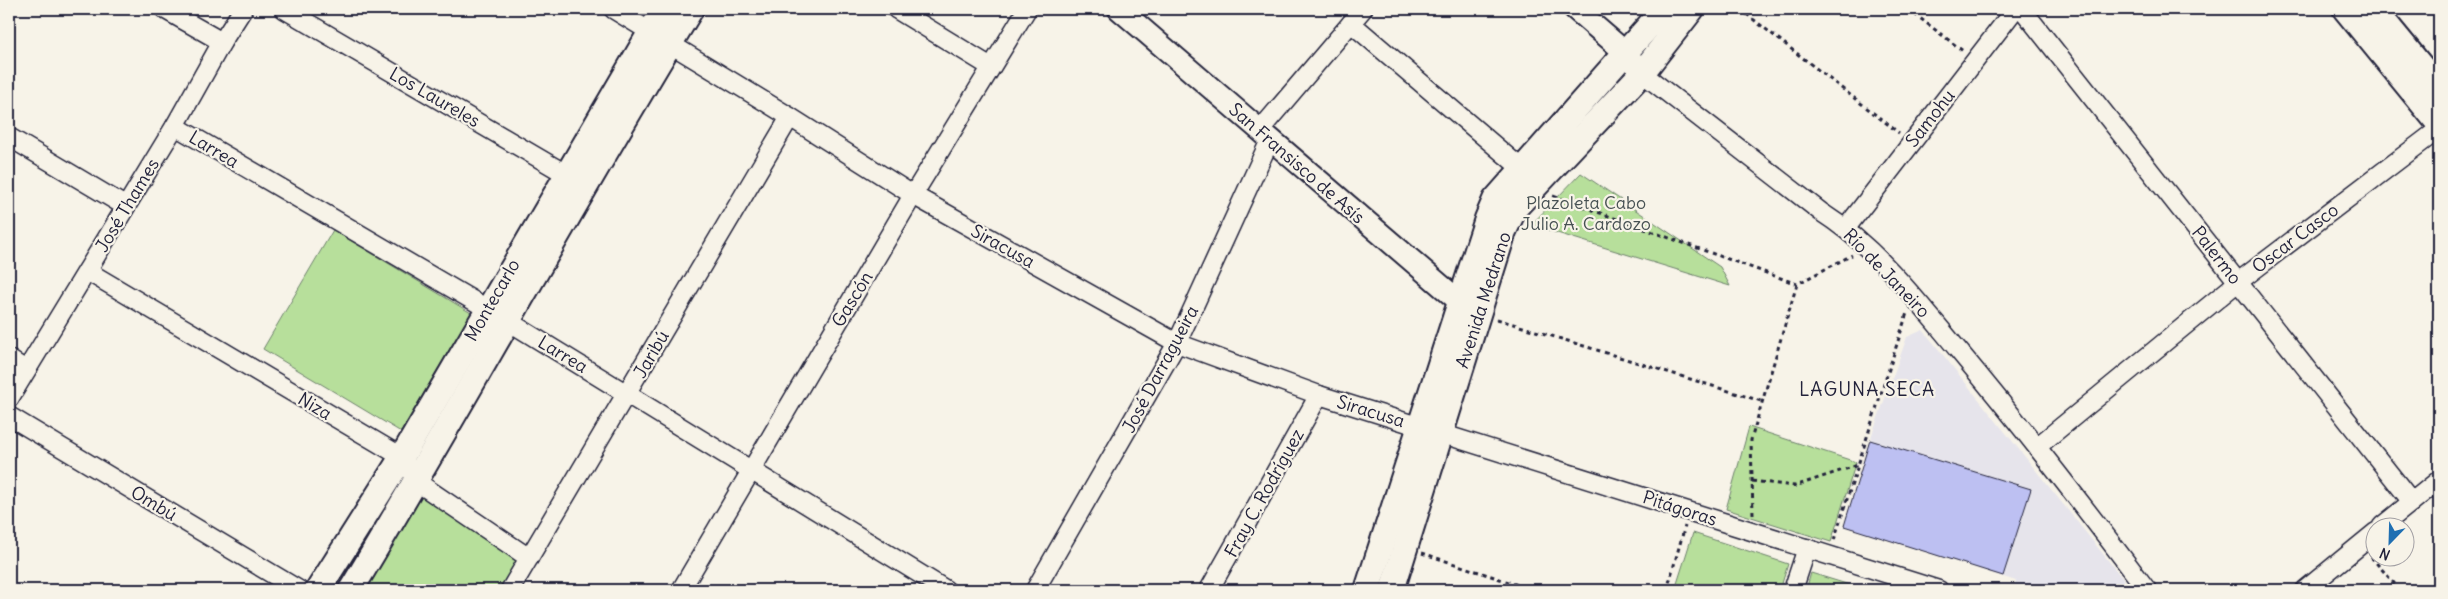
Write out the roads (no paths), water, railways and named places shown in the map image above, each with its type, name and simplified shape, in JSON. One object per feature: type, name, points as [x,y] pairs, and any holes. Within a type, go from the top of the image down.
[{"type":"main road","name":"Montecarlo","points":[[351,590],[417,482],[508,321],[650,31],[664,9]]},
{"type":"main road","name":"Montecarlo","points":[[318,590],[402,458],[486,309],[670,44],[692,9]]},
{"type":"main road","name":"Avenida Medrano","points":[[1367,590],[1431,429],[1469,307],[1528,179],[1626,53],[1664,9]]},
{"type":"main road","name":"Avenida Medrano","points":[[1528,179],[1642,73],[1692,9]]},
{"type":"main road","points":[[2345,9],[2439,124]]},
{"type":"main road","points":[[2374,9],[2439,88]]},
{"type":"main road","name":"Avenida Medrano","points":[[1392,590],[1406,547],[1431,429]]},
{"type":"street","points":[[164,9],[222,42]]},
{"type":"street","name":"José Thames","points":[[9,399],[175,126],[222,42],[243,9]]},
{"type":"street","name":"Los Laureles","points":[[284,9],[576,180]]},
{"type":"street","name":"Siracusa","points":[[613,9],[790,116],[913,195],[1177,343],[1319,395],[1431,429]]},
{"type":"street","points":[[896,9],[991,67]]},
{"type":"street","name":"Gascón","points":[[681,590],[913,195],[1027,9]]},
{"type":"street","name":"San Fransisco de Asís","points":[[1119,9],[1469,307]]},
{"type":"street","name":"José Darragueira","points":[[1035,590],[1177,343],[1265,135],[1363,9]]},
{"type":"street","name":"Río de Janeiro","points":[[1575,9],[1626,53],[1642,73],[1821,212],[1846,228],[1865,247],[1913,296],[2038,446],[2147,590]]},
{"type":"street","name":"Samohu","points":[[1846,228],[2015,9]]},
{"type":"street","name":"Palermo","points":[[2022,9],[2412,502]]},
{"type":"street","points":[[1351,24],[1528,179]]},
{"type":"street","name":"Jaribú","points":[[510,590],[790,116]]},
{"type":"street","name":"Larrea","points":[[175,126],[508,321],[946,590]]},
{"type":"street","name":"Oscar Casco","points":[[2038,446],[2238,282],[2439,130]]},
{"type":"street","points":[[9,137],[126,206]]},
{"type":"street","name":"Niza","points":[[87,271],[402,458],[417,482],[529,558]]},
{"type":"street","points":[[9,359],[26,370]]},
{"type":"street","name":"Fray C. Rodríguez","points":[[1209,590],[1319,395]]},
{"type":"street","name":"Ombú","points":[[9,416],[299,590]]},
{"type":"street","name":"Pitágoras","points":[[1431,429],[1939,590]]},
{"type":"street","points":[[2394,516],[2439,480]]},
{"type":"street","points":[[2305,590],[2366,540]]},
{"type":"street","points":[[1793,590],[1807,548]]},
{"type":"district","name":"LAGUNA SECA","points":[[1867,389]]},
{"type":"park label","name":"Plazoleta Cabo Julio A. Cardozo","points":[[1586,212]]}]
